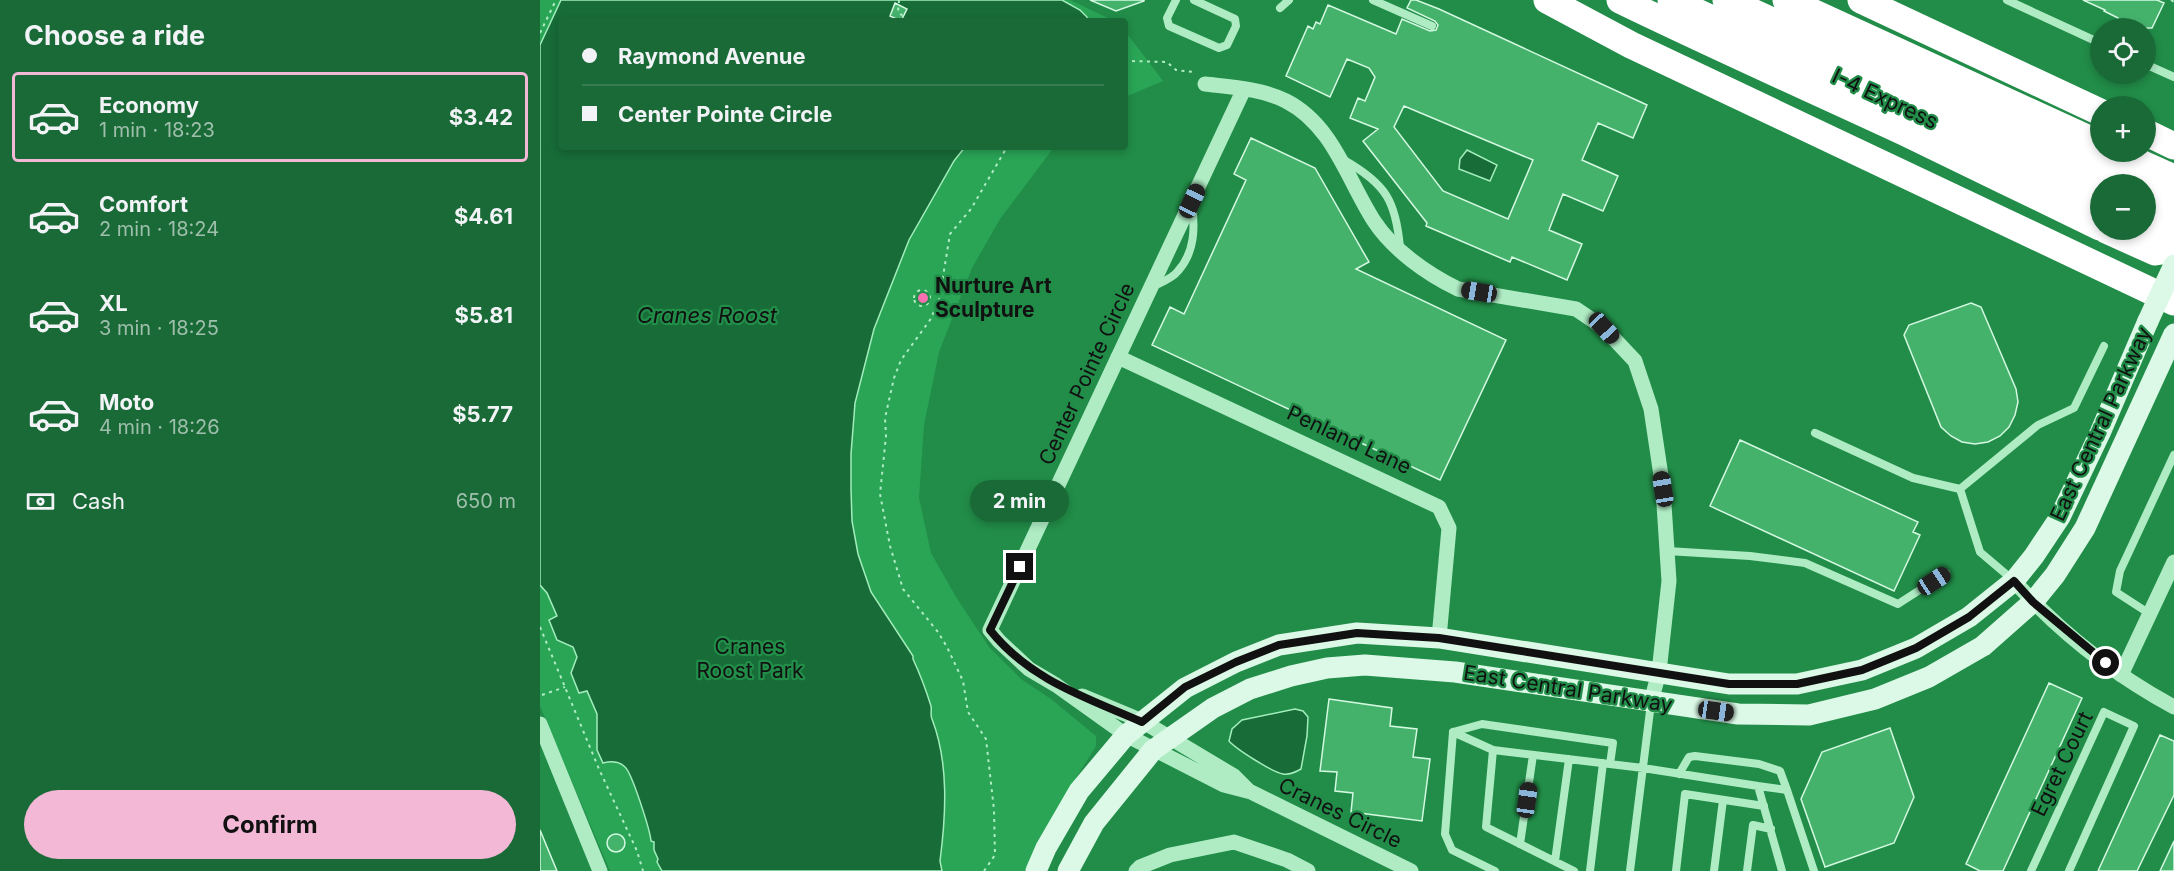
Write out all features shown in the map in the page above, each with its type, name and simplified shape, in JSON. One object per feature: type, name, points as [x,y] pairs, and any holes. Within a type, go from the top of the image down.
[{"type":"highway","points":[[1547,0],[1630,45],[2164,265]]},
{"type":"highway","points":[[1620,0],[2090,222]]},
{"type":"highway","name":"I-4 Express","points":[[1671,0],[2090,193]]},
{"type":"highway","name":"I-4 Express","points":[[1726,0],[2110,174]]},
{"type":"highway","points":[[1786,0],[2090,139]]},
{"type":"highway","points":[[1861,0],[2090,107]]},
{"type":"highway","points":[[2156,137],[2174,146]]},
{"type":"highway","points":[[2132,162],[2160,180],[2174,204]]},
{"type":"highway","points":[[2156,223],[2174,232]]},
{"type":"highway","points":[[2123,240],[2164,265]]},
{"type":"main road","name":"East Central Parkway","points":[[1036,871],[1046,848],[1079,791],[1134,728],[1185,687],[1236,662],[1279,645],[1357,633],[1439,638],[1729,684],[1797,684],[1862,670],[1916,648],[1969,617],[2014,581],[2060,517],[2100,434],[2148,321],[2164,265]]},
{"type":"main road","name":"East Central Parkway","points":[[1068,871],[1094,823],[1161,744],[1213,708],[1250,689],[1291,676],[1327,668],[1365,665],[1455,672],[1738,714],[1809,715],[1875,699],[1929,677],[1983,646],[2033,602],[2055,576],[2085,528],[2174,334]]},
{"type":"street","points":[[1205,84],[1244,89],[1286,100],[1324,131],[1375,222],[1400,250],[1446,283],[1458,289],[1576,309],[1604,328],[1635,361],[1651,409],[1663,489],[1669,581],[1659,672],[1651,702]]},
{"type":"street","name":"Center Pointe Circle","points":[[1134,728],[1029,669],[990,630],[1244,89]]},
{"type":"street","name":"Penland Lane","points":[[1118,357],[1439,507],[1449,528],[1439,638]]},
{"type":"street","points":[[2121,675],[2174,562]]},
{"type":"street","points":[[2014,581],[2033,602],[2121,675],[2174,707]]},
{"type":"street","name":"Center Pointe Circle","points":[[1056,685],[1134,728]]},
{"type":"street","points":[[540,724],[600,871]]},
{"type":"street","name":"Cranes Circle","points":[[1134,728],[1161,744]]},
{"type":"street","name":"Cranes Circle","points":[[1134,728],[1161,744],[1234,776],[1251,792],[1411,871]]},
{"type":"street","points":[[1136,871],[1140,867],[1170,855],[1234,842],[1287,860],[1308,871]]},
{"type":"lane","points":[[1176,0],[1167,18],[1169,26],[1219,48],[1227,45],[1236,26],[1235,19],[1194,0]]},
{"type":"lane","points":[[1280,8],[1289,0]]},
{"type":"lane","points":[[1373,0],[1432,27]]},
{"type":"lane","points":[[2007,0],[2090,38]]},
{"type":"lane","points":[[2156,69],[2174,77]]},
{"type":"lane","points":[[1339,157],[1368,174],[1384,193],[1397,220],[1400,250]]},
{"type":"lane","points":[[1960,489],[2038,425],[2074,408],[2104,346]]},
{"type":"lane","points":[[1815,432],[1912,478],[1960,489]]},
{"type":"lane","points":[[2150,614],[2121,597],[2116,592],[2116,583],[2174,455]]},
{"type":"lane","points":[[1960,489],[1980,552],[2014,581]]},
{"type":"lane","points":[[1667,551],[1750,556],[1805,563],[1898,604],[1946,573]]},
{"type":"lane","points":[[1630,871],[1651,702]]},
{"type":"lane","name":"Egret Court","points":[[2031,871],[2104,712],[2134,726],[2069,871]]},
{"type":"lane","points":[[1453,732],[1482,724],[1613,743],[1607,764],[1590,871]]},
{"type":"lane","points":[[1453,732],[1493,750],[1643,768],[1787,790]]},
{"type":"lane","points":[[1453,732],[1445,834],[1452,850],[1495,871]]},
{"type":"lane","points":[[1493,750],[1486,827],[1574,871]]},
{"type":"lane","points":[[1520,844],[1533,755]]},
{"type":"lane","points":[[1679,774],[1689,757],[1695,756],[1759,764],[1780,771],[1814,871]]},
{"type":"lane","points":[[1554,861],[1569,759]]},
{"type":"lane","points":[[1758,786],[1782,871]]},
{"type":"lane","points":[[1676,871],[1685,794],[1764,806]]},
{"type":"lane","points":[[1714,871],[1723,800]]},
{"type":"lane","points":[[1747,871],[1752,825],[1771,828]]},
{"type":"path","points":[[540,33],[556,0]]},
{"type":"path","points":[[898,0],[898,12],[905,18]]},
{"type":"path","points":[[1128,62],[1167,63],[1176,70],[1193,72]]},
{"type":"path","points":[[984,871],[995,855],[994,810],[986,739],[968,712],[963,681],[939,632],[903,589],[890,546],[880,494],[886,436],[885,418],[894,378],[901,360],[930,320],[938,304],[950,234],[971,209],[1005,150]]},
{"type":"path","points":[[920,290],[925,290],[929,293],[930,301],[921,306],[916,303],[914,295],[920,290]]},
{"type":"path","points":[[930,301],[938,304]]},
{"type":"path","points":[[540,627],[599,769],[637,851],[643,871]]},
{"type":"path","points":[[542,695],[565,687]]},
{"type":"green space","name":"Cranes Roost","points":[[540,0],[1070,0],[1108,18],[558,18],[558,150],[1052,150],[1000,219],[972,268],[939,352],[924,425],[919,498],[931,553],[956,597],[989,647],[1021,679],[1051,699],[1096,736],[1096,746],[1056,810],[1027,871],[610,871],[540,706]]},
{"type":"green space","points":[[1128,35],[1163,81],[1128,96]]},
{"type":"water","name":"Cranes Roost","points":[[561,0],[1062,0],[1080,10],[1087,17],[558,18],[558,150],[963,150],[909,240],[874,329],[855,403],[851,454],[852,521],[858,554],[871,592],[913,656],[931,706],[931,717],[944,771],[945,807],[940,861],[942,871],[662,871],[657,862],[654,842],[651,841],[648,826],[628,771],[623,765],[617,763],[603,763],[597,750],[597,714],[587,691],[579,693],[571,673],[577,657],[573,647],[557,640],[549,620],[557,616],[547,593],[540,585],[540,45]]},
{"type":"water","points":[[1467,150],[1497,165],[1490,181],[1459,169],[1460,159]]},
{"type":"water","points":[[1295,709],[1303,711],[1308,717],[1301,769],[1297,771],[1283,774],[1271,769],[1254,760],[1229,741],[1232,729],[1242,720]]},
{"type":"building","points":[[1090,0],[1144,0],[1144,1],[1116,11]]},
{"type":"building","points":[[1411,0],[1416,0],[1439,9],[1647,105],[1633,138],[1598,123],[1582,160],[1618,176],[1603,211],[1563,194],[1549,230],[1582,244],[1567,280],[1512,257],[1510,262],[1426,226],[1427,223],[1363,141],[1378,129],[1350,118],[1358,98],[1365,101],[1375,77],[1369,68],[1347,59],[1330,97],[1286,76],[1308,26],[1313,29],[1316,22],[1320,24],[1328,5],[1396,34],[1402,19],[1430,31],[1436,30],[1438,25],[1435,21],[1407,8]],"holes":[[[1404,106],[1533,160],[1508,219],[1443,191],[1394,127]]]},
{"type":"building","points":[[2083,0],[2157,0],[2164,3],[2156,20],[2118,18]]},
{"type":"building","points":[[895,3],[907,9],[902,18],[890,16]]},
{"type":"building","points":[[1251,138],[1315,168],[1369,262],[1356,269],[1506,340],[1440,480],[1152,345],[1170,307],[1184,314],[1246,180],[1234,174]]},
{"type":"building","points":[[1971,303],[1981,307],[2016,389],[2018,402],[2009,427],[2000,436],[1988,442],[1975,444],[1962,442],[1941,427],[1904,335],[1909,325]]},
{"type":"building","points":[[1740,440],[1918,522],[1913,532],[1920,535],[1894,591],[1710,506]]},
{"type":"building","points":[[2049,683],[2082,698],[2003,871],[1980,871],[1966,864]]},
{"type":"building","points":[[1329,699],[1392,708],[1390,726],[1417,729],[1413,757],[1430,759],[1422,821],[1351,812],[1353,793],[1335,791],[1337,772],[1320,771]]},
{"type":"building","points":[[1890,728],[1914,797],[1894,843],[1825,867],[1801,799],[1822,752]]},
{"type":"building","points":[[2160,735],[2174,741],[2174,795],[2137,871],[2098,871]]},
{"type":"building","points":[[540,830],[557,871],[540,871]]},
{"type":"building","points":[[612,834],[620,834],[625,839],[623,850],[612,852],[607,847],[607,839]]},
{"type":"building","points":[[2174,841],[2174,871],[2160,871]]},
{"type":"place","name":"Nurture Art Sculpture","points":[[923,298]]},
{"type":"route","points":[[1020,567],[990,630],[1029,669],[1056,685],[1142,722],[1185,687],[1236,662],[1279,645],[1357,633],[1439,638],[1729,684],[1797,684],[1862,670],[1916,648],[1969,617],[2014,581],[2033,602],[2106,663]]},
{"type":"park label","name":"Cranes Roost Park","points":[[750,659]]}]
